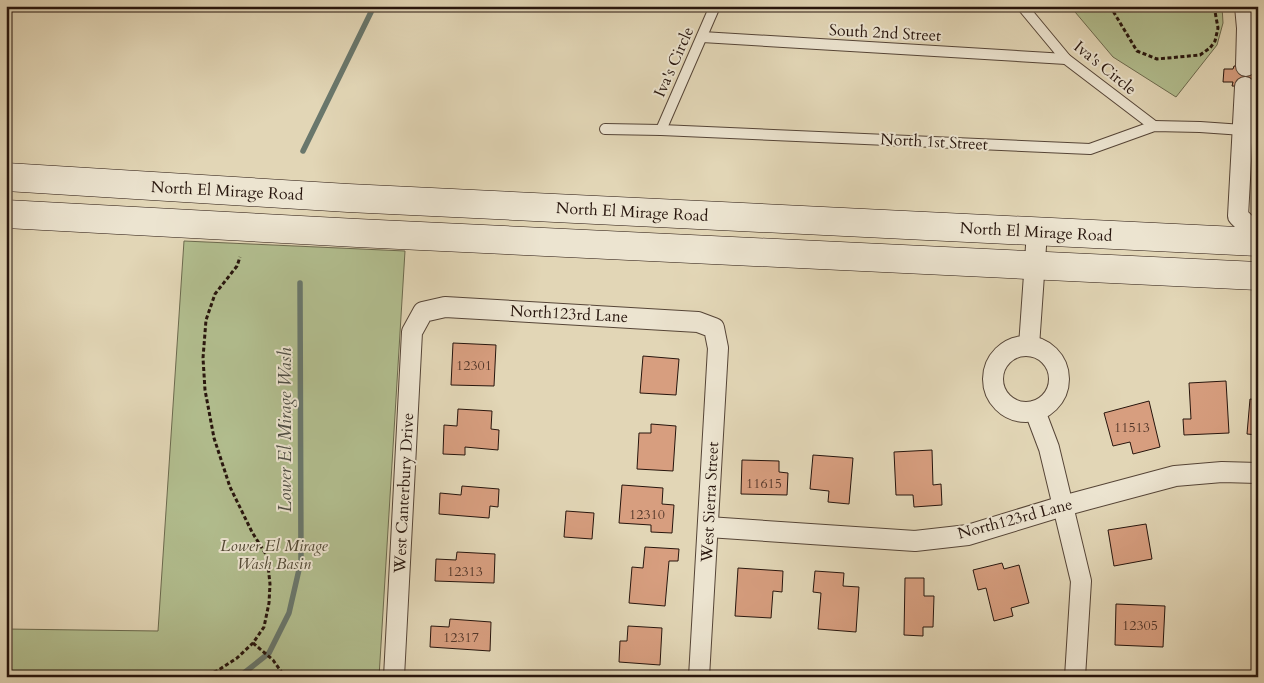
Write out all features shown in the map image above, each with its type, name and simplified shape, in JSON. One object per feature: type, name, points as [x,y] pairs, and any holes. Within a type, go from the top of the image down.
[{"type":"main road","name":"North El Mirage Road","points":[[6,177],[348,198],[1258,242]]},
{"type":"main road","name":"North El Mirage Road","points":[[6,214],[357,233],[1258,276]]},
{"type":"street","points":[[1246,6],[1246,66]]},
{"type":"street","points":[[1245,87],[1250,131],[1238,216],[1258,236]]},
{"type":"street","points":[[1029,346],[1036,232]]},
{"type":"street","name":"North123rd Lane","points":[[423,312],[445,307],[698,322],[714,328]]},
{"type":"street","name":"West Canterbury Drive","points":[[394,677],[412,332],[423,312]]},
{"type":"street","name":"West Sierra Street","points":[[699,677],[718,348],[714,328]]},
{"type":"street","points":[[1019,346],[1040,349],[1050,356],[1056,365],[1059,376],[1058,387],[1053,398],[1045,406],[1035,410],[1024,412],[1005,404],[995,387],[994,376],[996,366],[1001,357],[1019,346]]},
{"type":"street","points":[[1035,410],[1049,448],[1081,581],[1075,677]]},
{"type":"street","name":"North123rd Lane","points":[[708,527],[915,541],[968,535],[1063,506],[1174,476],[1222,472],[1258,473]]},
{"type":"lane","name":"Iva's Circle","points":[[661,130],[715,6]]},
{"type":"lane","name":"Iva's Circle","points":[[1022,6],[1066,59],[1154,126]]},
{"type":"lane","name":"South 2nd Street","points":[[702,37],[1066,59]]},
{"type":"lane","name":"North 1st Street","points":[[605,128],[1090,149],[1154,126],[1250,131]]},
{"type":"path","points":[[1110,6],[1137,51],[1157,58],[1200,55],[1210,48],[1215,41],[1218,28],[1214,6]]},
{"type":"path","points":[[195,677],[217,671],[237,658],[253,643],[264,627],[269,603],[270,584],[267,556],[252,532],[230,487],[214,438],[205,390],[203,358],[206,320],[215,294],[237,266],[240,257]]},
{"type":"path","points":[[253,643],[273,660],[285,677]]},
{"type":"green space","points":[[1070,6],[1222,6],[1223,23],[1217,45],[1176,97],[1113,57]]},
{"type":"green space","name":"Lower El Mirage Wash Basin","points":[[184,241],[405,251],[379,677],[6,677],[6,629],[158,631]]},
{"type":"building","points":[[1257,63],[1258,94],[1255,94],[1255,87],[1232,86],[1233,82],[1223,82],[1224,69],[1233,69],[1234,66],[1257,66]]},
{"type":"building","points":[[453,343],[496,345],[494,386],[451,385]]},
{"type":"building","points":[[643,356],[679,359],[676,395],[640,393]]},
{"type":"building","points":[[1226,381],[1229,433],[1184,435],[1183,419],[1191,419],[1189,383]]},
{"type":"building","points":[[1250,399],[1258,400],[1258,435],[1247,434]]},
{"type":"building","points":[[1149,401],[1160,447],[1133,454],[1130,442],[1113,446],[1104,413]]},
{"type":"building","points":[[458,409],[492,411],[491,429],[499,430],[498,450],[465,447],[465,455],[443,454],[444,425],[457,426]]},
{"type":"building","points":[[651,424],[676,426],[673,471],[637,469],[639,433],[651,433]]},
{"type":"building","points":[[932,450],[933,485],[941,484],[942,505],[914,507],[913,495],[896,495],[894,452]]},
{"type":"building","points":[[813,455],[853,458],[849,504],[828,502],[829,491],[810,489]]},
{"type":"building","points":[[742,460],[779,461],[779,472],[788,473],[787,495],[741,494]]},
{"type":"building","points":[[622,485],[663,488],[662,504],[674,505],[672,533],[651,532],[651,525],[619,523]]},
{"type":"building","points":[[462,486],[499,489],[498,507],[490,506],[489,518],[439,514],[440,493],[461,495]]},
{"type":"building","points":[[566,511],[594,513],[592,539],[564,537]]},
{"type":"building","points":[[1146,524],[1152,559],[1114,566],[1108,530]]},
{"type":"building","points":[[645,547],[679,549],[678,561],[669,561],[665,606],[629,603],[632,567],[643,568]]},
{"type":"building","points":[[457,552],[495,554],[494,583],[435,581],[436,559],[456,560]]},
{"type":"building","points":[[1002,563],[1004,569],[1019,565],[1029,603],[1011,608],[1013,616],[994,621],[986,588],[978,590],[973,570]]},
{"type":"building","points":[[738,568],[783,571],[782,592],[773,591],[771,618],[735,616]]},
{"type":"building","points":[[815,571],[844,573],[843,586],[859,587],[856,632],[818,629],[821,593],[813,592]]},
{"type":"building","points":[[905,578],[924,578],[924,596],[934,596],[933,627],[923,627],[923,636],[904,635]]},
{"type":"building","points":[[1116,604],[1165,606],[1163,647],[1115,645]]},
{"type":"building","points":[[450,619],[491,622],[490,651],[430,647],[431,626],[449,627]]},
{"type":"building","points":[[628,626],[662,628],[660,665],[619,662],[620,641],[627,641]]},
{"type":"waterway","name":"Lower El Mirage Wash","points":[[303,151],[374,6]]},
{"type":"waterway","name":"Lower El Mirage Wash","points":[[239,677],[269,653],[289,613],[301,561],[300,283]]}]
